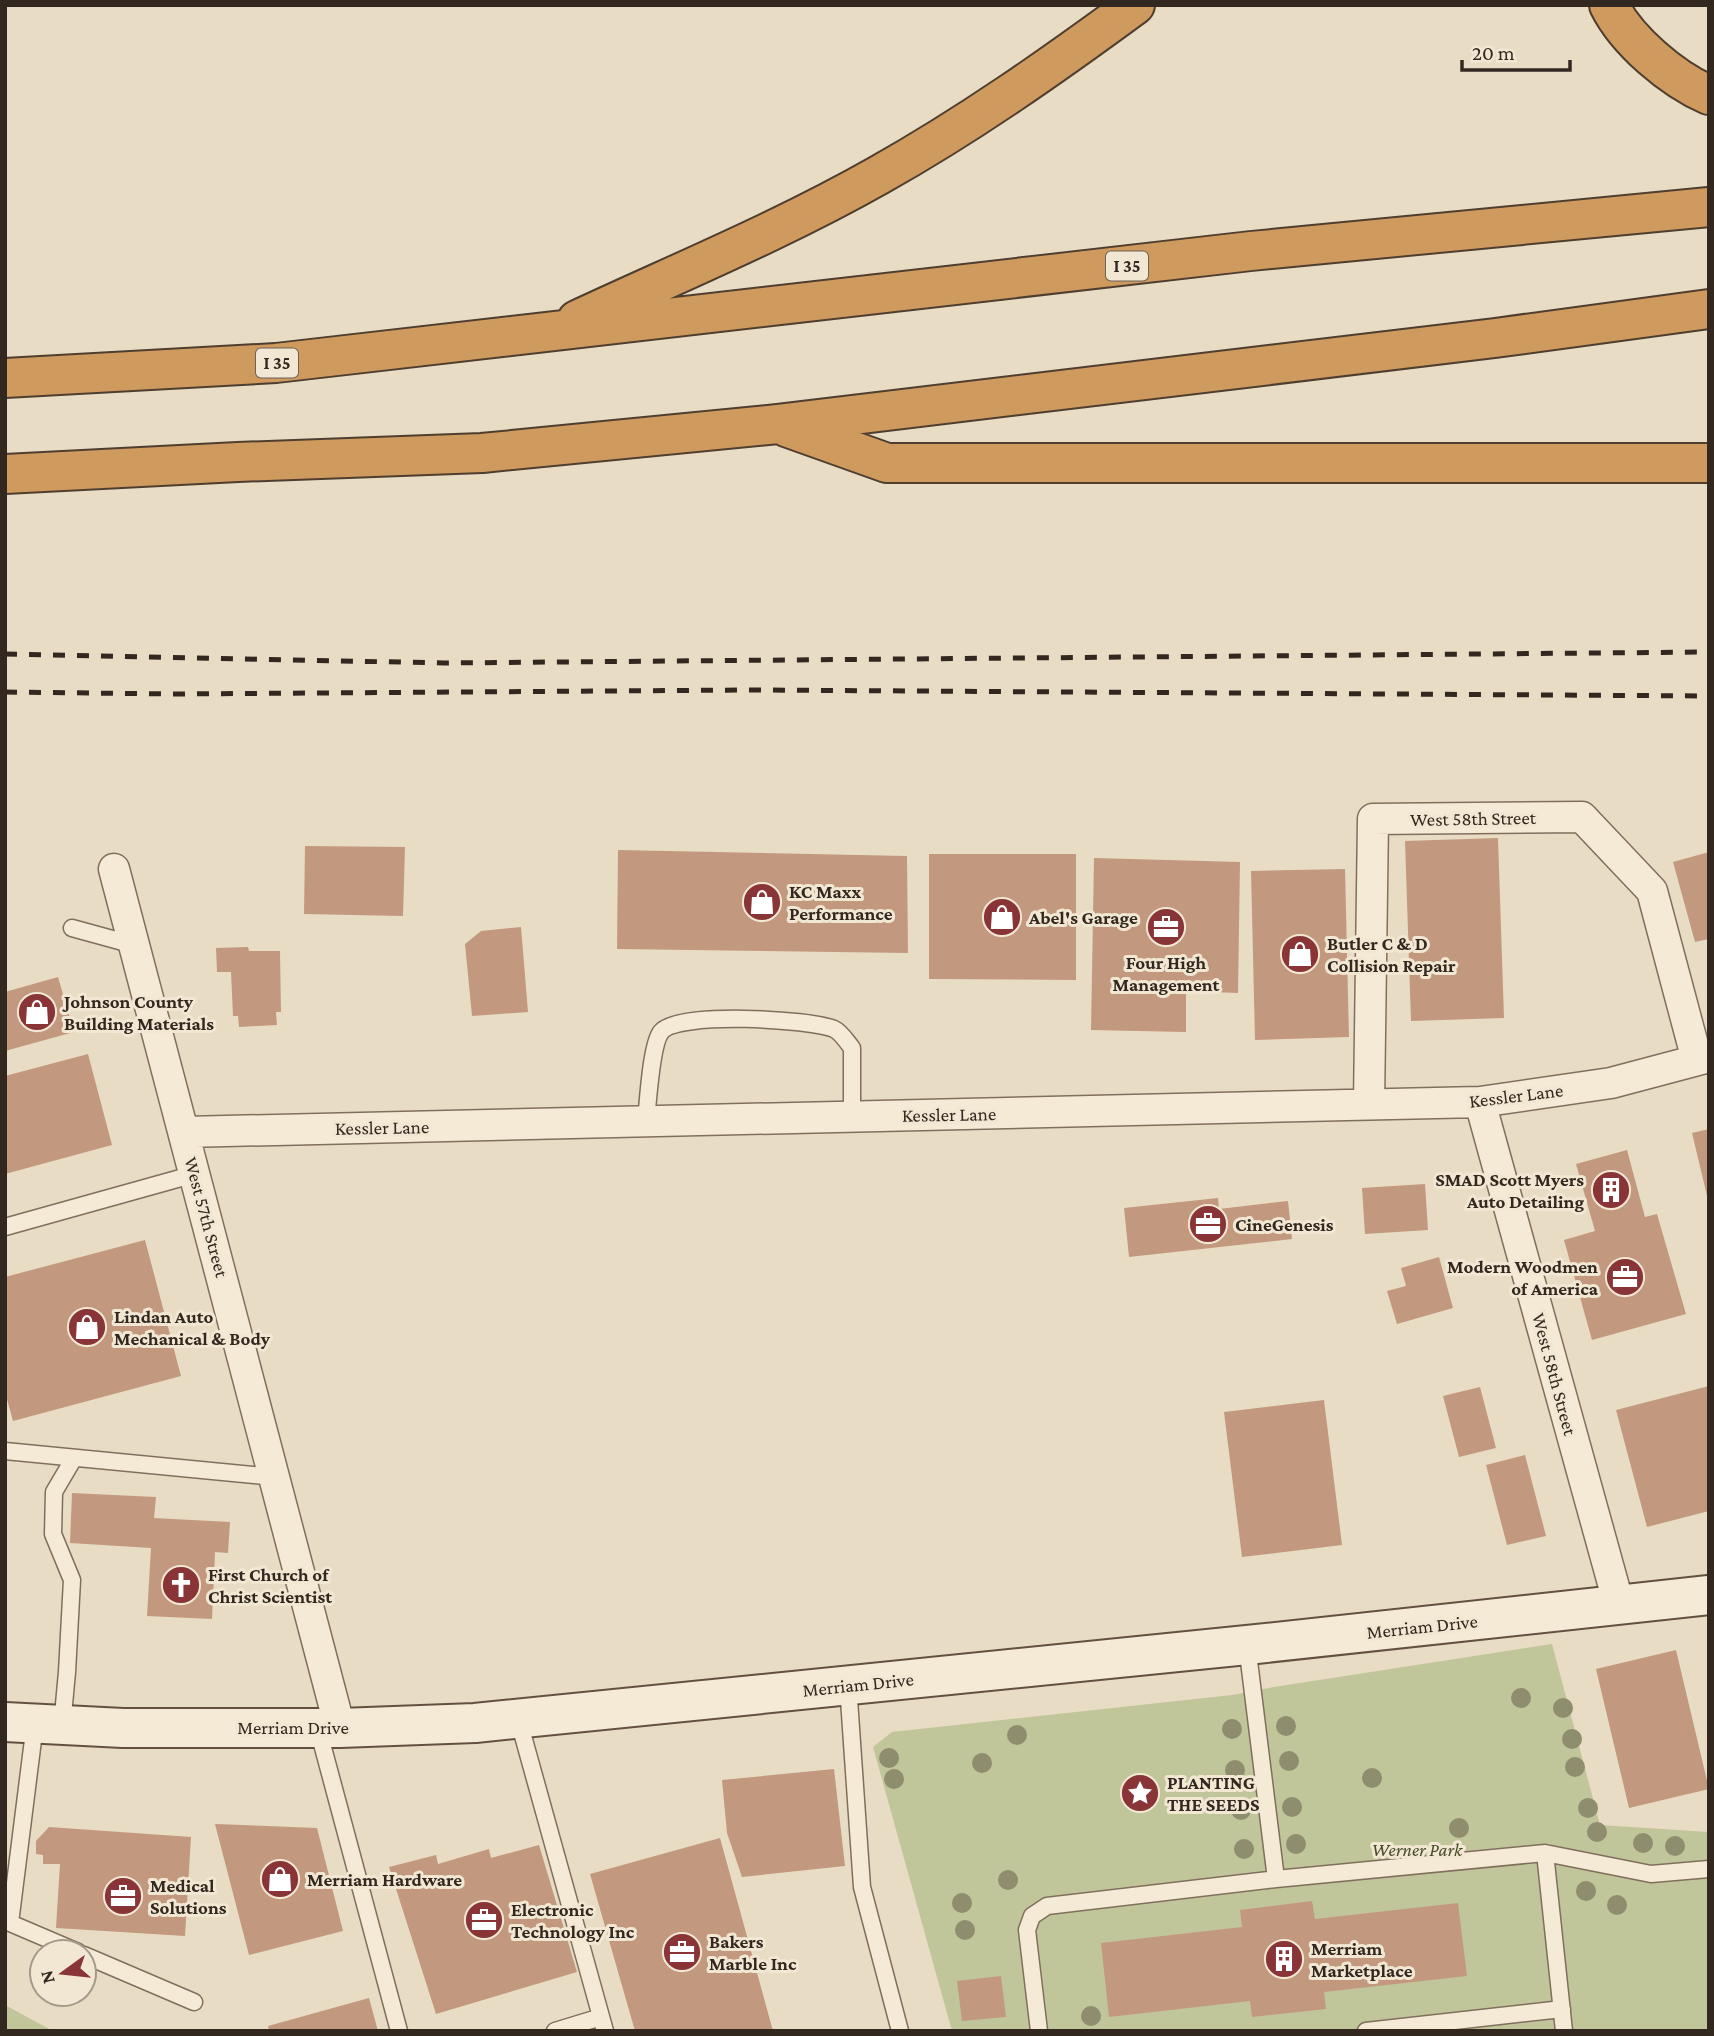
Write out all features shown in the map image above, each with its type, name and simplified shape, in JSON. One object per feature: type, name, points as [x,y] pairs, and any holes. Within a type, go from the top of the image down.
[{"type":"highway","points":[[547,334],[804,214],[878,176],[969,121],[1135,5]]},
{"type":"highway","points":[[1609,5],[1648,54],[1694,89],[1709,95]]},
{"type":"highway","name":"I 35","points":[[5,378],[276,363],[547,334],[1251,251],[1709,207]]},
{"type":"highway","points":[[5,474],[482,453],[778,424],[1709,309]]},
{"type":"highway","points":[[778,424],[887,463],[1709,463]]},
{"type":"main road","name":"Merriam Drive","points":[[34,1724],[123,1728],[329,1728],[475,1723],[1709,1595]]},
{"type":"street","name":"West 58th Street","points":[[1369,1104],[1373,819],[1582,817],[1652,891],[1703,1058]]},
{"type":"street","name":"West 57th Street","points":[[114,869],[275,1477],[329,1728]]},
{"type":"street","name":"Kessler Lane","points":[[185,1132],[1480,1102],[1611,1083],[1703,1058]]},
{"type":"street","name":"West 58th Street","points":[[1480,1102],[1619,1605]]},
{"type":"lane","points":[[72,928],[134,945]]},
{"type":"lane","points":[[646,1121],[652,1065],[661,1032],[674,1023],[691,1020],[794,1020],[836,1030],[852,1048],[852,1116]]},
{"type":"lane","points":[[5,1227],[195,1174]]},
{"type":"lane","points":[[5,1451],[275,1477]]},
{"type":"lane","points":[[45,1938],[10,1923],[34,1724],[67,1672],[72,1580],[53,1534],[54,1492],[74,1458]]},
{"type":"lane","points":[[1247,1645],[1276,1879]]},
{"type":"lane","points":[[848,1685],[862,1887],[900,2031]]},
{"type":"lane","points":[[518,1718],[603,2024],[555,2031]]},
{"type":"lane","points":[[329,1728],[399,2031]]},
{"type":"lane","points":[[1545,1853],[1564,2031]]},
{"type":"lane","points":[[1039,2031],[1027,1930],[1032,1916],[1047,1906],[1276,1879],[1545,1853],[1651,1874],[1709,1869]]},
{"type":"lane","points":[[98,1961],[194,2002]]},
{"type":"lane","points":[[1366,2031],[1562,2009]]},
{"type":"green space","name":"Werner Park","points":[[1552,1644],[1600,1825],[1709,1832],[1709,2031],[952,2031],[873,1747],[892,1732],[1232,1695]]},
{"type":"green space","points":[[5,2005],[53,2031],[5,2031]]},
{"type":"building","points":[[1498,838],[1504,1018],[1411,1021],[1405,841]]},
{"type":"building","points":[[305,846],[405,847],[403,916],[304,914]]},
{"type":"building","name":"KC Maxx Performance","points":[[618,850],[907,856],[908,953],[617,949]]},
{"type":"building","points":[[1709,852],[1709,939],[1695,942],[1673,862]]},
{"type":"building","name":"Abel's Garage","points":[[929,854],[1076,854],[1076,980],[929,979]]},
{"type":"building","name":"Four High Management","points":[[1094,858],[1240,862],[1238,993],[1186,991],[1186,1032],[1091,1030]]},
{"type":"building","name":"Butler C & D Collision Repair","points":[[1345,869],[1349,1037],[1255,1040],[1251,871]]},
{"type":"building","points":[[521,927],[528,1012],[472,1016],[465,944],[481,931]]},
{"type":"building","points":[[248,947],[249,951],[280,951],[281,1012],[276,1012],[277,1025],[239,1027],[238,1016],[233,1016],[231,972],[217,972],[216,948]]},
{"type":"building","name":"Johnson County Building Materials","points":[[58,977],[74,1032],[5,1051],[5,992]]},
{"type":"building","points":[[88,1054],[112,1145],[5,1174],[5,1076]]},
{"type":"building","points":[[1709,1129],[1709,1200],[1708,1200],[1692,1133]]},
{"type":"building","name":"Modern Woodmen of America","points":[[1627,1150],[1645,1217],[1657,1214],[1686,1314],[1592,1340],[1564,1240],[1595,1231],[1576,1164]]},
{"type":"building","points":[[1425,1184],[1428,1230],[1365,1234],[1362,1188]]},
{"type":"building","name":"CineGenesis","points":[[1218,1198],[1219,1209],[1288,1201],[1292,1239],[1129,1257],[1124,1208]]},
{"type":"building","name":"Lindan Auto Mechanical & Body","points":[[145,1240],[181,1376],[13,1421],[5,1392],[5,1277]]},
{"type":"building","points":[[1439,1257],[1453,1308],[1397,1324],[1387,1291],[1406,1286],[1401,1268]]},
{"type":"building","points":[[1709,1386],[1709,1511],[1647,1527],[1616,1410]]},
{"type":"building","points":[[1480,1387],[1496,1448],[1459,1457],[1443,1396]]},
{"type":"building","points":[[1324,1400],[1342,1545],[1242,1557],[1224,1412]]},
{"type":"building","points":[[1525,1455],[1546,1536],[1507,1545],[1486,1465]]},
{"type":"building","name":"First Church of Christ Scientist","points":[[72,1493],[156,1497],[154,1518],[230,1522],[228,1553],[215,1552],[212,1619],[147,1616],[151,1548],[70,1543]]},
{"type":"building","points":[[1676,1650],[1709,1789],[1629,1808],[1596,1669]]},
{"type":"building","points":[[834,1769],[845,1866],[742,1877],[727,1833],[722,1780]]},
{"type":"building","name":"Merriam Hardware","points":[[215,1824],[317,1828],[343,1931],[249,1955]]},
{"type":"building","name":"Medical Solutions","points":[[49,1827],[191,1837],[185,1936],[56,1928],[60,1864],[43,1864],[43,1855],[36,1854],[36,1841]]},
{"type":"building","name":"Bakers Marble Inc","points":[[720,1838],[773,2031],[635,2031],[590,1874]]},
{"type":"building","name":"Electronic Technology Inc","points":[[539,1845],[577,1972],[436,2014],[389,1867],[436,1855],[438,1864],[489,1849],[491,1858]]},
{"type":"building","name":"Merriam Marketplace","points":[[1312,1901],[1315,1919],[1458,1903],[1467,1976],[1324,1992],[1326,2009],[1252,2017],[1250,2001],[1109,2017],[1101,1943],[1242,1927],[1240,1910]]},
{"type":"building","points":[[1001,1976],[1006,2017],[962,2021],[957,1981]]},
{"type":"building","points":[[369,1998],[378,2031],[269,2031],[268,2026]]},
{"type":"railway","points":[[5,654],[444,663],[1709,652]]},
{"type":"railway","points":[[5,692],[174,694],[754,690],[1709,696]]},
{"type":"place","name":"KC Maxx Performance","points":[[762,902]]},
{"type":"place","name":"Abel's Garage","points":[[1002,917]]},
{"type":"place","name":"Four High Management","points":[[1166,927]]},
{"type":"place","name":"Butler C & D Collision Repair","points":[[1300,954]]},
{"type":"place","name":"Johnson County Building Materials","points":[[37,1012]]},
{"type":"place","name":"SMAD Scott Myers Auto Detailing","points":[[1611,1190]]},
{"type":"place","name":"CineGenesis","points":[[1208,1224]]},
{"type":"place","name":"Modern Woodmen of America","points":[[1625,1277]]},
{"type":"place","name":"Lindan Auto Mechanical & Body","points":[[87,1327]]},
{"type":"place","name":"First Church of Christ Scientist","points":[[181,1585]]},
{"type":"place","name":"PLANTING THE SEEDS","points":[[1140,1793]]},
{"type":"place","name":"Merriam Hardware","points":[[280,1879]]},
{"type":"place","name":"Medical Solutions","points":[[123,1896]]},
{"type":"place","name":"Electronic Technology Inc","points":[[484,1920]]},
{"type":"place","name":"Bakers Marble Inc","points":[[682,1952]]},
{"type":"place","name":"Merriam Marketplace","points":[[1284,1959]]}]
